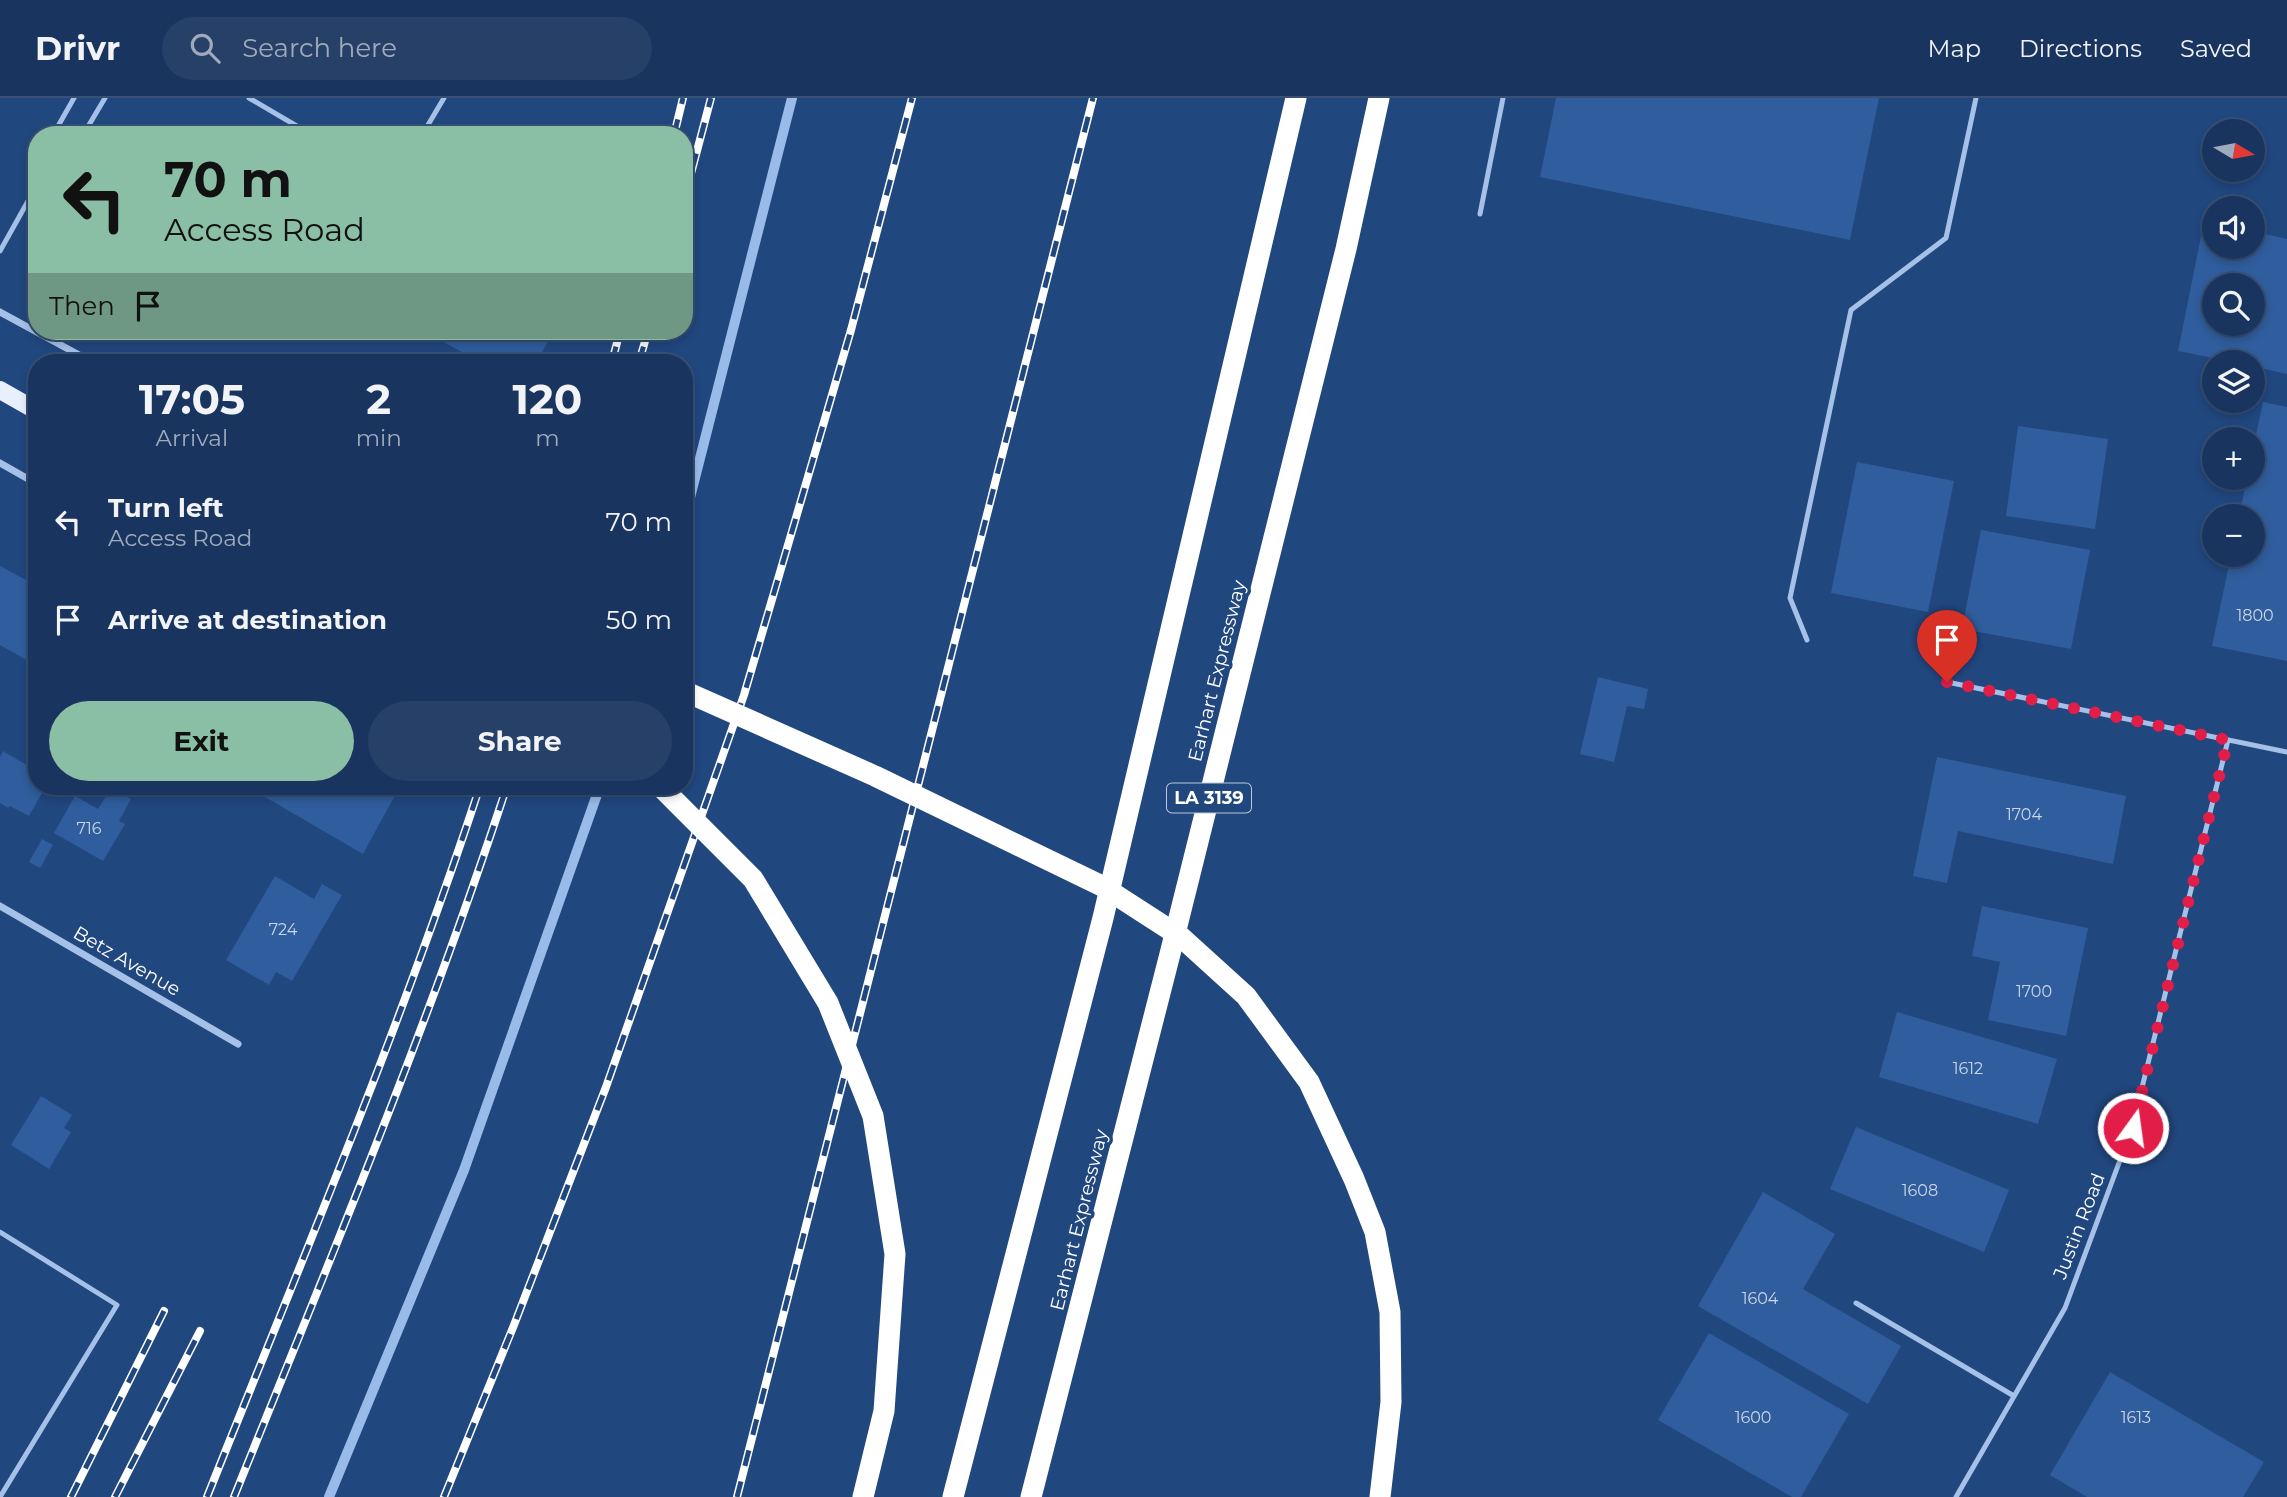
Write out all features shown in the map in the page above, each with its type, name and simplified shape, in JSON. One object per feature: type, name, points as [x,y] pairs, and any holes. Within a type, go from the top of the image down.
[{"type":"highway","points":[[953,1497],[1103,918],[1296,98]]},
{"type":"highway","name":"Earhart Expressway","points":[[1031,1497],[1167,968],[1346,249],[1379,98]]},
{"type":"highway","points":[[693,695],[875,776],[1102,886],[1181,937],[1246,996],[1309,1082],[1354,1179],[1375,1232],[1391,1312],[1391,1402],[1380,1497]]},
{"type":"highway","points":[[669,795],[753,879],[828,1003],[873,1116],[895,1254],[884,1411],[863,1497]]},
{"type":"main road","points":[[0,390],[28,406]]},
{"type":"street","points":[[0,312],[28,327]]},
{"type":"street","points":[[52,340],[77,354]]},
{"type":"street","points":[[0,463],[28,479]]},
{"type":"street","name":"Betz Avenue","points":[[0,906],[238,1044]]},
{"type":"lane","points":[[58,126],[74,98]]},
{"type":"lane","points":[[88,126],[105,98]]},
{"type":"lane","points":[[249,98],[297,126]]},
{"type":"lane","points":[[427,126],[444,98]]},
{"type":"lane","points":[[1480,214],[1503,98]]},
{"type":"lane","points":[[1807,640],[1790,598],[1851,310],[1946,238],[1976,98]]},
{"type":"lane","points":[[0,251],[28,201]]},
{"type":"lane","points":[[1947,682],[2287,752]]},
{"type":"lane","name":"Justin Road","points":[[1956,1497],[2065,1308],[2133,1128],[2228,740]]},
{"type":"lane","points":[[0,1232],[117,1306],[0,1497]]},
{"type":"lane","points":[[1856,1303],[2014,1396]]},
{"type":"building","points":[[1556,98],[1879,98],[1850,240],[1540,177]]},
{"type":"building","points":[[2202,231],[2202,259],[2265,259],[2265,234],[2287,239],[2287,374],[2265,369],[2265,350],[2202,350],[2202,356],[2178,351]]},
{"type":"building","points":[[440,340],[549,340],[541,354],[466,354]]},
{"type":"building","points":[[2265,402],[2287,407],[2287,661],[2212,646],[2228,567],[2265,567],[2265,504],[2242,504],[2244,490],[2265,490],[2265,427],[2258,427],[2261,413],[2265,413]]},
{"type":"building","points":[[2018,426],[2108,439],[2095,529],[2006,516]]},
{"type":"building","points":[[1857,462],[1954,481],[1928,612],[1831,593]]},
{"type":"building","points":[[1981,530],[2090,550],[2071,649],[1962,629]]},
{"type":"building","points":[[0,566],[28,581],[28,661],[0,645]]},
{"type":"building","points":[[1598,677],[1648,689],[1644,709],[1627,706],[1614,762],[1580,754]]},
{"type":"building","points":[[3,751],[28,766],[28,795],[41,795],[29,816],[0,803],[0,757]]},
{"type":"building","points":[[1937,757],[2126,796],[2113,864],[1958,831],[1947,883],[1913,876]]},
{"type":"building","points":[[107,795],[124,795],[131,799],[119,821],[125,824],[103,861],[54,833],[75,796],[98,809]]},
{"type":"building","points":[[262,795],[395,795],[363,854]]},
{"type":"building","points":[[42,839],[53,845],[40,868],[29,862]]},
{"type":"building","points":[[275,876],[314,899],[322,884],[342,895],[292,981],[276,972],[269,985],[226,960]]},
{"type":"building","points":[[1982,906],[2088,928],[2066,1036],[1988,1020],[2000,962],[1972,956]]},
{"type":"building","points":[[1897,1012],[2057,1059],[2038,1124],[1879,1077]]},
{"type":"building","points":[[41,1096],[72,1115],[64,1128],[71,1132],[49,1169],[11,1145]]},
{"type":"building","points":[[1856,1127],[2009,1190],[1984,1252],[1830,1189]]},
{"type":"building","points":[[1763,1192],[1835,1234],[1803,1289],[1901,1346],[1868,1404],[1698,1306]]},
{"type":"building","points":[[1709,1333],[1849,1414],[1801,1497],[1792,1497],[1658,1420]]},
{"type":"building","points":[[2110,1372],[2264,1462],[2243,1497],[2087,1497],[2050,1475]]},
{"type":"waterway","points":[[693,486],[792,98]]},
{"type":"waterway","points":[[329,1497],[464,1170],[597,795]]},
{"type":"railway","points":[[676,126],[683,98]]},
{"type":"railway","points":[[693,166],[711,98]]},
{"type":"railway","points":[[444,1497],[606,1087],[744,695],[851,330],[912,98]]},
{"type":"railway","points":[[737,1497],[1093,98]]},
{"type":"railway","points":[[614,354],[618,340]]},
{"type":"railway","points":[[641,354],[645,340]]},
{"type":"railway","points":[[207,1497],[384,1055],[477,795]]},
{"type":"railway","points":[[234,1497],[411,1055],[504,795]]},
{"type":"railway","points":[[71,1497],[164,1311]]},
{"type":"railway","points":[[115,1497],[200,1331]]},
{"type":"route","points":[[1947,682],[2228,740],[2133,1128]]}]
